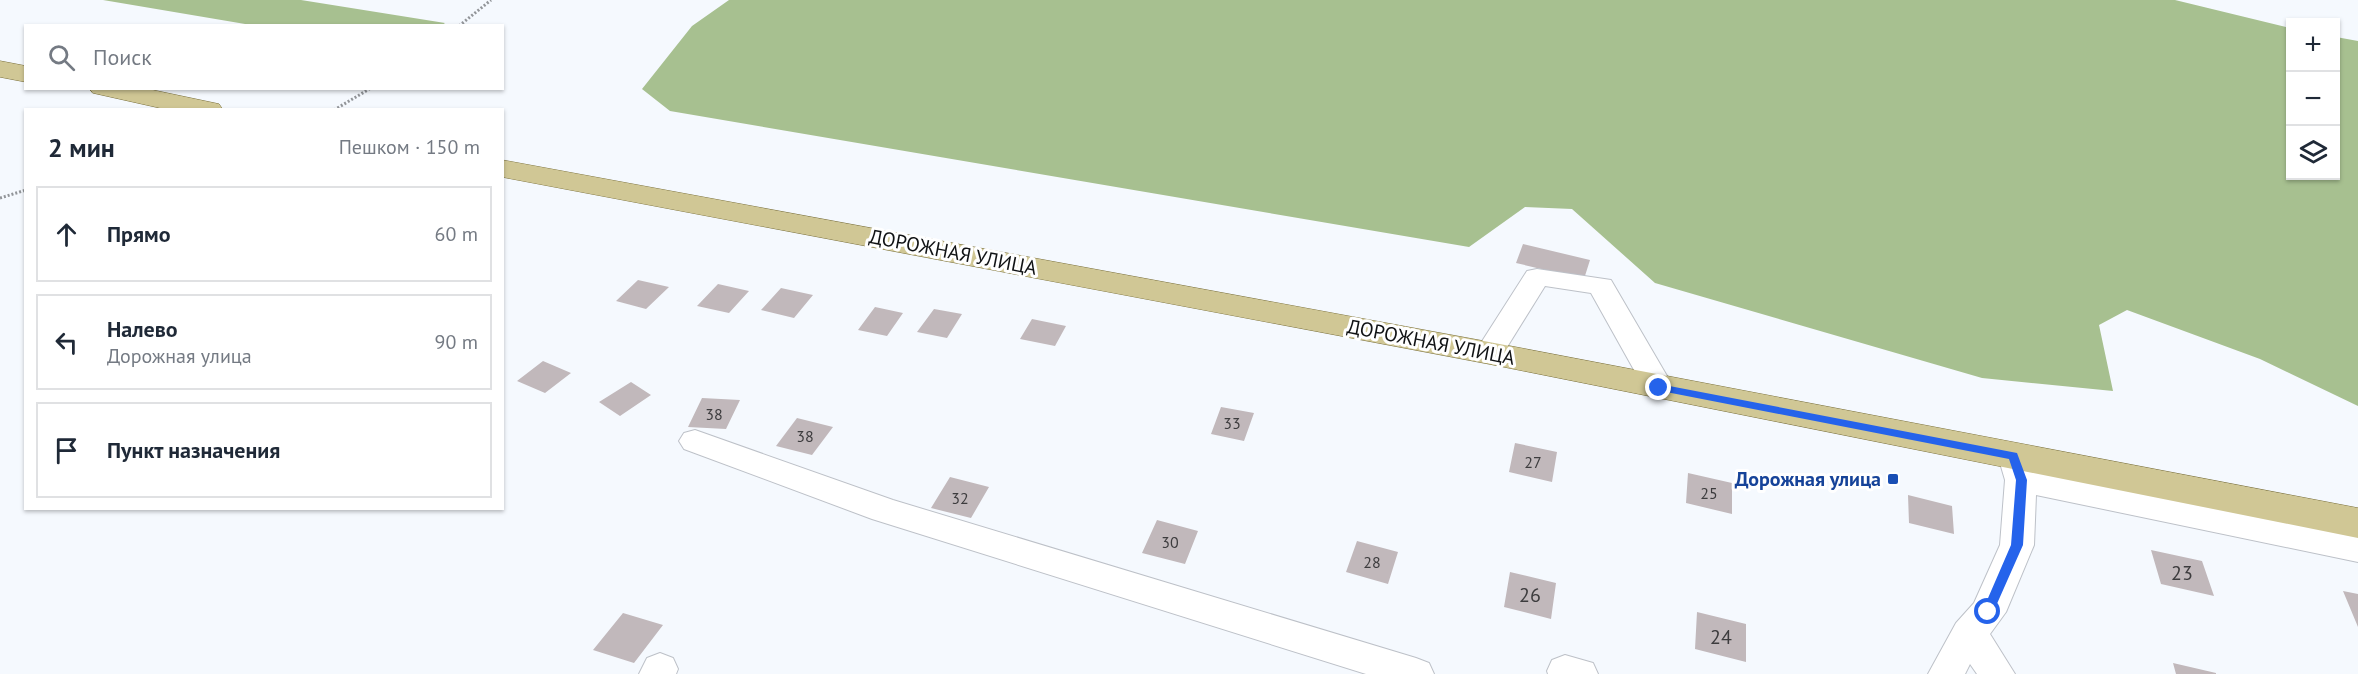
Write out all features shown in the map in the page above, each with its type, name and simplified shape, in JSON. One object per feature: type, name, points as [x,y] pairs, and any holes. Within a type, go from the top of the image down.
[{"type":"main road","points":[[0,69],[24,74]]},
{"type":"main road","points":[[112,90],[200,108]]},
{"type":"main road","name":"ДОРОЖНАЯ УЛИЦА","points":[[504,168],[1489,353],[1659,388],[2017,468],[2217,496],[2358,523]]},
{"type":"street","points":[[1489,353],[1537,277],[1600,286],[1659,388]]},
{"type":"street","points":[[695,441],[884,510],[1416,674]]},
{"type":"street","points":[[1946,674],[1969,633],[1988,612],[2017,545],[2017,468],[2234,525],[2358,549]]},
{"type":"street","points":[[2217,496],[2234,525]]},
{"type":"street","points":[[1969,633],[1996,674]]},
{"type":"path","points":[[461,24],[491,0]]},
{"type":"path","points":[[337,108],[368,90]]},
{"type":"path","points":[[0,198],[24,191]]},
{"type":"green space","points":[[103,0],[301,0],[445,23],[444,24],[245,24]]},
{"type":"green space","points":[[729,0],[2175,0],[2286,27],[2286,180],[2340,180],[2340,38],[2358,41],[2358,406],[2260,359],[2127,310],[2099,325],[2113,391],[1982,378],[1655,283],[1572,209],[1525,207],[1469,247],[670,111],[642,89],[692,26]]},
{"type":"building","points":[[1523,244],[1590,260],[1584,279],[1516,263]]},
{"type":"building","points":[[638,280],[669,287],[646,309],[616,301]]},
{"type":"building","points":[[718,284],[749,291],[729,313],[697,306]]},
{"type":"building","points":[[781,288],[813,295],[794,318],[761,310]]},
{"type":"building","points":[[875,307],[903,313],[887,336],[858,330]]},
{"type":"building","points":[[934,309],[962,314],[947,338],[917,332]]},
{"type":"building","points":[[1032,319],[1066,326],[1055,346],[1020,339]]},
{"type":"building","points":[[543,361],[571,373],[545,393],[517,381]]},
{"type":"building","points":[[631,382],[651,395],[620,416],[599,402]]},
{"type":"building","points":[[702,398],[740,400],[726,429],[688,427]]},
{"type":"building","points":[[1221,407],[1254,413],[1244,441],[1211,434]]},
{"type":"building","points":[[797,418],[833,427],[812,455],[776,446]]},
{"type":"building","points":[[1515,443],[1557,452],[1552,482],[1509,472]]},
{"type":"building","points":[[1688,473],[1732,483],[1732,514],[1686,503]]},
{"type":"building","points":[[950,477],[989,487],[971,518],[931,508]]},
{"type":"building","points":[[1908,495],[1952,506],[1954,534],[1909,523]]},
{"type":"building","points":[[1157,520],[1198,531],[1185,564],[1142,553]]},
{"type":"building","points":[[1357,541],[1398,552],[1388,584],[1346,572]]},
{"type":"building","points":[[2151,550],[2202,561],[2214,596],[2161,584]]},
{"type":"building","points":[[1510,572],[1556,583],[1551,619],[1504,607]]},
{"type":"building","points":[[2343,591],[2358,594],[2358,627]]},
{"type":"building","points":[[1697,612],[1746,624],[1746,662],[1695,649]]},
{"type":"building","points":[[623,613],[663,625],[634,663],[593,650]]},
{"type":"building","points":[[2173,663],[2216,673],[2216,674],[2176,674]]},
{"type":"place","name":"Дорожная улица","points":[[1893,479]]},
{"type":"route","points":[[1659,388],[2013,456],[2021,480],[2017,545],[1988,612]]}]
